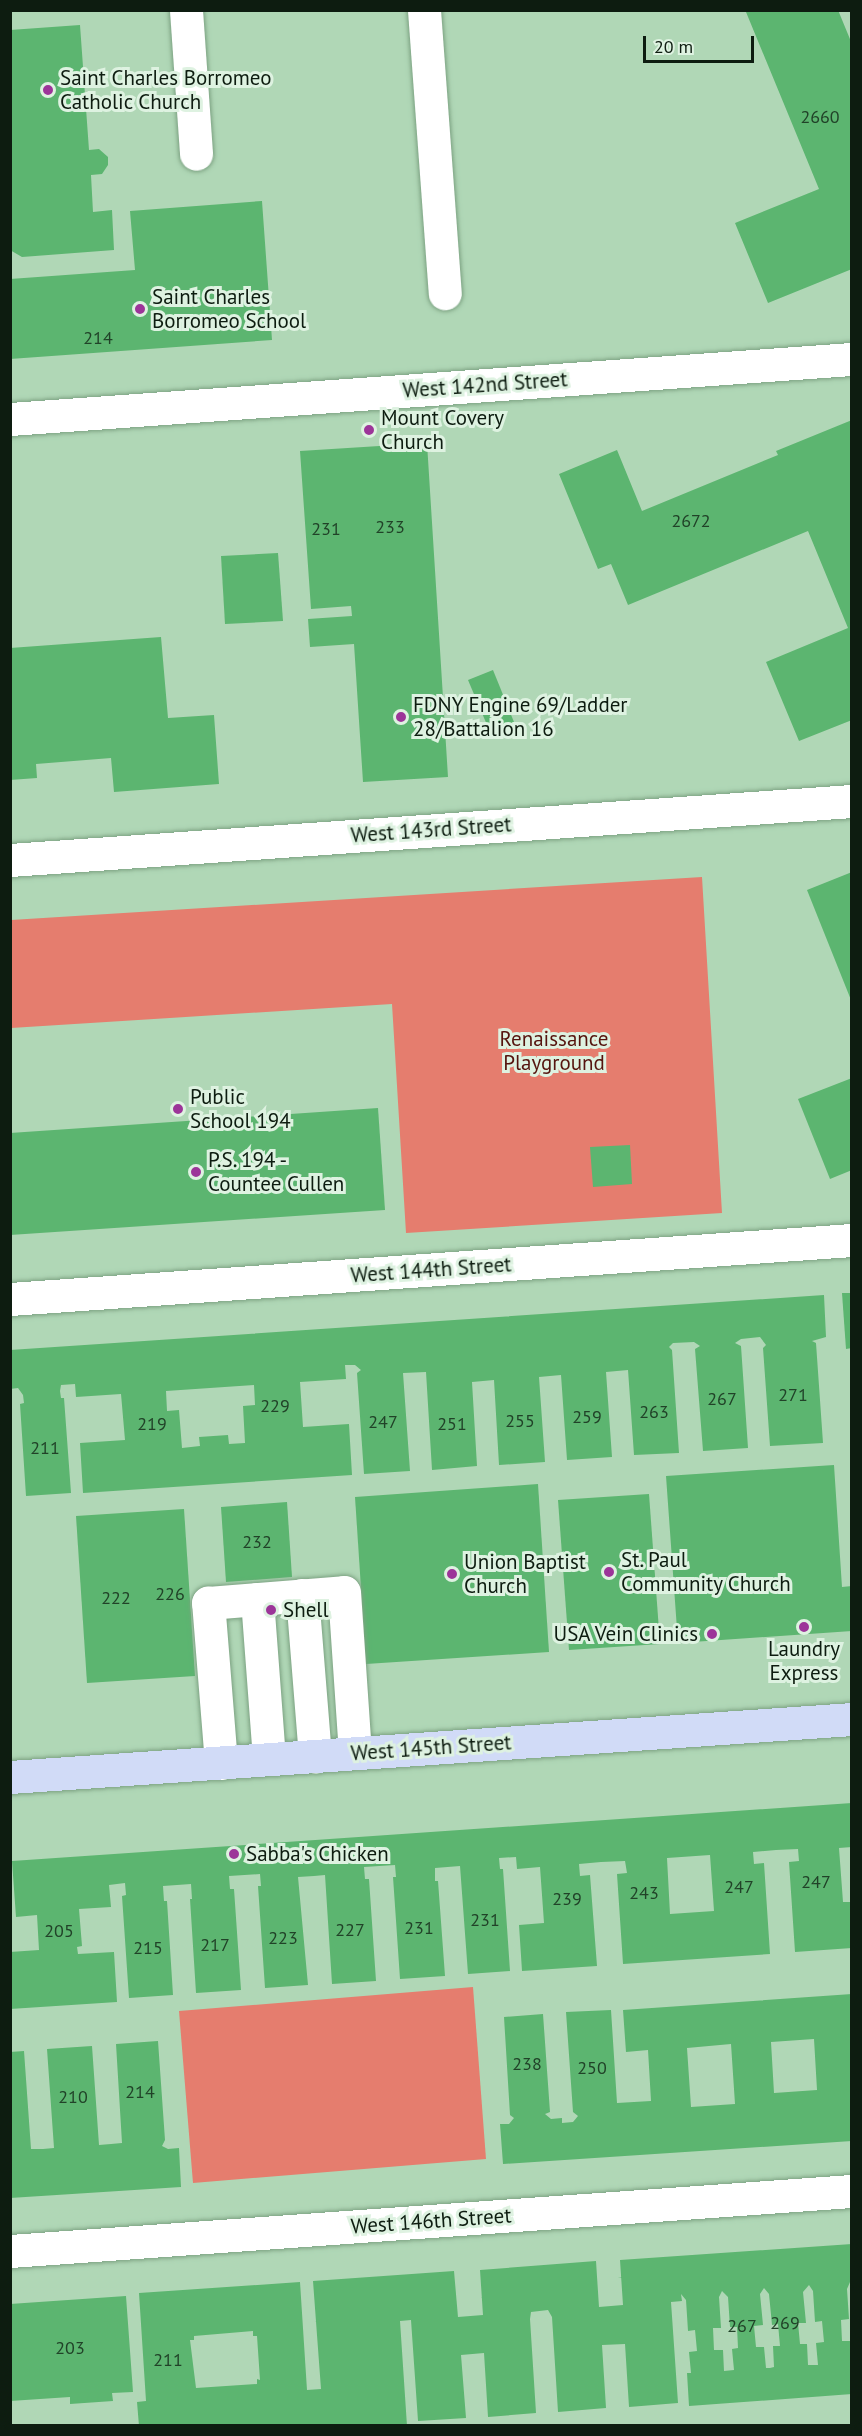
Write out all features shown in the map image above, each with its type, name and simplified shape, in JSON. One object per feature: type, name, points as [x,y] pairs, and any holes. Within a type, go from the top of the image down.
[{"type":"main road","name":"West 145th Street","points":[[10,1778],[852,1719]]},
{"type":"street","points":[[186,10],[196,154]]},
{"type":"street","points":[[424,10],[445,293]]},
{"type":"street","name":"West 142nd Street","points":[[10,419],[852,359]]},
{"type":"street","name":"West 143rd Street","points":[[10,860],[852,801]]},
{"type":"street","name":"West 144th Street","points":[[10,1299],[852,1240]]},
{"type":"street","points":[[221,1763],[208,1603],[344,1592],[356,1754]]},
{"type":"street","points":[[302,1595],[315,1756]]},
{"type":"street","points":[[257,1599],[269,1759]]},
{"type":"street","name":"West 146th Street","points":[[10,2251],[852,2191]]},
{"type":"green space","name":"Renaissance Playground","points":[[702,877],[722,1213],[406,1233],[392,1004],[11,1028],[11,920]]},
{"type":"green space","points":[[473,1987],[486,2159],[193,2183],[179,2011]]},
{"type":"building","points":[[749,10],[838,10],[852,44],[852,269],[768,303],[735,223],[819,189],[746,12]]},
{"type":"building","name":"Saint Charles Borromeo Catholic Church","points":[[80,25],[89,150],[99,149],[108,157],[108,165],[102,174],[91,175],[93,212],[112,210],[114,250],[22,257],[10,250],[10,30]]},
{"type":"building","name":"Saint Charles Borromeo School","points":[[262,201],[272,340],[10,359],[10,279],[135,270],[130,211]]},
{"type":"building","points":[[852,420],[852,720],[799,741],[766,662],[848,628],[808,531],[628,605],[611,564],[598,569],[559,474],[617,450],[642,511],[778,455],[776,451]]},
{"type":"building","points":[[427,443],[448,777],[363,782],[354,644],[310,647],[308,619],[352,616],[351,606],[311,609],[300,451]]},
{"type":"building","points":[[278,553],[283,621],[225,624],[221,556]]},
{"type":"building","points":[[161,637],[168,718],[214,715],[219,784],[114,792],[111,758],[36,764],[37,778],[10,780],[10,648]]},
{"type":"building","points":[[493,670],[514,722],[490,732],[468,680]]},
{"type":"building","points":[[852,872],[852,1000],[851,1000],[807,890]]},
{"type":"building","points":[[852,1078],[852,1170],[830,1179],[798,1099]]},
{"type":"building","name":"P.S. 194 - Countee Cullen","points":[[378,1108],[385,1210],[10,1235],[10,1133]]},
{"type":"building","points":[[630,1145],[632,1184],[593,1187],[590,1147]]},
{"type":"building","points":[[842,1293],[852,1293],[852,1348],[846,1349]]},
{"type":"building","points":[[824,1295],[826,1337],[812,1341],[816,1343],[823,1443],[770,1446],[763,1348],[766,1345],[760,1337],[741,1339],[735,1343],[741,1346],[748,1448],[703,1451],[695,1349],[700,1346],[694,1342],[673,1343],[669,1347],[672,1350],[679,1453],[634,1455],[628,1370],[606,1372],[612,1457],[567,1460],[561,1375],[539,1377],[545,1462],[499,1465],[494,1380],[472,1382],[477,1466],[432,1470],[426,1372],[403,1373],[410,1471],[364,1474],[357,1373],[361,1370],[355,1365],[345,1365],[346,1379],[300,1382],[303,1427],[349,1424],[352,1475],[83,1493],[80,1443],[125,1440],[121,1394],[76,1397],[75,1384],[61,1385],[60,1391],[61,1398],[64,1398],[71,1493],[26,1496],[20,1404],[24,1403],[23,1395],[18,1388],[10,1389],[10,1350]],"holes":[[[254,1385],[255,1405],[243,1406],[245,1443],[229,1444],[228,1435],[199,1437],[200,1446],[182,1448],[179,1410],[167,1411],[166,1391]]]},
{"type":"building","points":[[834,1465],[842,1587],[852,1586],[852,1631],[678,1643],[666,1476]]},
{"type":"building","name":"Union Baptist Church","points":[[538,1484],[549,1652],[366,1664],[355,1497]]},
{"type":"building","name":"St. Paul Community Church","points":[[649,1494],[660,1644],[569,1650],[558,1500]]},
{"type":"building","points":[[287,1502],[292,1577],[226,1582],[221,1507]]},
{"type":"building","points":[[184,1509],[195,1676],[87,1683],[76,1516]]},
{"type":"building","points":[[852,1803],[852,1847],[839,1848],[843,1902],[852,1902],[852,1948],[795,1952],[789,1862],[799,1861],[798,1849],[776,1850],[753,1852],[754,1864],[764,1863],[770,1954],[623,1964],[617,1874],[627,1873],[625,1861],[601,1862],[579,1864],[580,1876],[590,1875],[597,1966],[522,1971],[519,1925],[544,1923],[540,1867],[517,1869],[516,1857],[499,1858],[500,1869],[503,1869],[510,1971],[468,1974],[460,1866],[435,1868],[445,1976],[400,1979],[393,1877],[396,1877],[395,1865],[364,1867],[365,1879],[369,1879],[376,1981],[332,1984],[325,1875],[298,1877],[308,1985],[265,1988],[258,1886],[261,1886],[260,1874],[229,1876],[230,1889],[234,1889],[241,1990],[196,1993],[191,1884],[163,1886],[164,1901],[167,1901],[173,1995],[129,1998],[122,1896],[126,1895],[125,1883],[109,1885],[111,1907],[79,1909],[82,1946],[77,1947],[78,1954],[114,1952],[117,2002],[10,2009],[10,1952],[39,1950],[37,1915],[16,1917],[12,1861]],"holes":[[[710,1855],[714,1911],[670,1914],[667,1858]]]},
{"type":"building","points":[[852,1994],[852,2141],[503,2164],[500,2124],[509,2124],[514,2118],[510,2115],[504,2017],[543,2014],[550,2112],[545,2114],[551,2119],[562,2118],[562,2123],[573,2122],[578,2116],[573,2112],[566,2012],[611,2010],[617,2103],[651,2101],[648,2050],[626,2052],[623,2010]],"holes":[[[814,2039],[817,2090],[774,2093],[771,2042]],[[731,2044],[735,2104],[691,2107],[687,2048]]]},
{"type":"building","points":[[158,2041],[165,2140],[162,2146],[168,2149],[179,2148],[181,2187],[10,2198],[10,2052],[24,2051],[31,2149],[43,2149],[54,2148],[47,2049],[92,2046],[99,2145],[122,2143],[116,2044]]},
{"type":"building","points":[[852,2244],[852,2285],[850,2282],[847,2289],[849,2319],[841,2320],[842,2341],[850,2341],[852,2394],[689,2406],[687,2373],[691,2373],[689,2352],[697,2351],[695,2330],[688,2331],[686,2300],[681,2294],[682,2301],[671,2302],[678,2403],[629,2407],[625,2344],[602,2345],[606,2408],[558,2412],[552,2317],[548,2310],[531,2312],[530,2319],[536,2413],[488,2417],[484,2353],[461,2355],[466,2418],[418,2421],[411,2320],[400,2321],[407,2426],[139,2426],[137,2402],[146,2401],[139,2293],[300,2282],[307,2390],[321,2389],[313,2281],[454,2271],[458,2317],[483,2315],[480,2270],[596,2261],[599,2307],[623,2305],[620,2260]],"holes":[[[809,2285],[813,2291],[815,2322],[822,2321],[824,2342],[816,2343],[818,2365],[808,2365],[807,2344],[800,2344],[798,2323],[806,2323],[803,2292]],[[764,2288],[769,2294],[772,2325],[778,2324],[780,2346],[773,2346],[774,2367],[770,2368],[766,2368],[764,2347],[756,2347],[754,2326],[763,2325],[760,2294]],[[722,2291],[728,2297],[730,2327],[737,2327],[738,2348],[732,2349],[734,2370],[724,2371],[723,2350],[714,2350],[713,2328],[721,2328],[719,2297]],[[253,2331],[253,2336],[257,2336],[260,2380],[257,2379],[257,2384],[196,2388],[190,2340],[194,2340],[194,2336]]]},
{"type":"building","points":[[126,2296],[133,2392],[112,2393],[113,2401],[70,2404],[70,2397],[10,2401],[10,2304]]},
{"type":"place","name":"Saint Charles Borromeo Catholic Church","points":[[48,90]]},
{"type":"place","name":"Saint Charles Borromeo School","points":[[140,309]]},
{"type":"place","name":"Mount Covery Church","points":[[369,430]]},
{"type":"place","name":"FDNY Engine 69/Ladder 28/Battalion 16","points":[[401,717]]},
{"type":"place","name":"Public School 194","points":[[178,1109]]},
{"type":"place","name":"P.S. 194 - Countee Cullen","points":[[196,1172]]},
{"type":"place","name":"St. Paul Community Church","points":[[609,1572]]},
{"type":"place","name":"Union Baptist Church","points":[[452,1574]]},
{"type":"place","name":"Shell","points":[[271,1610]]},
{"type":"place","name":"Laundry Express","points":[[804,1627]]},
{"type":"place","name":"USA Vein Clinics","points":[[712,1634]]},
{"type":"place","name":"Sabba's Chicken","points":[[234,1854]]}]
